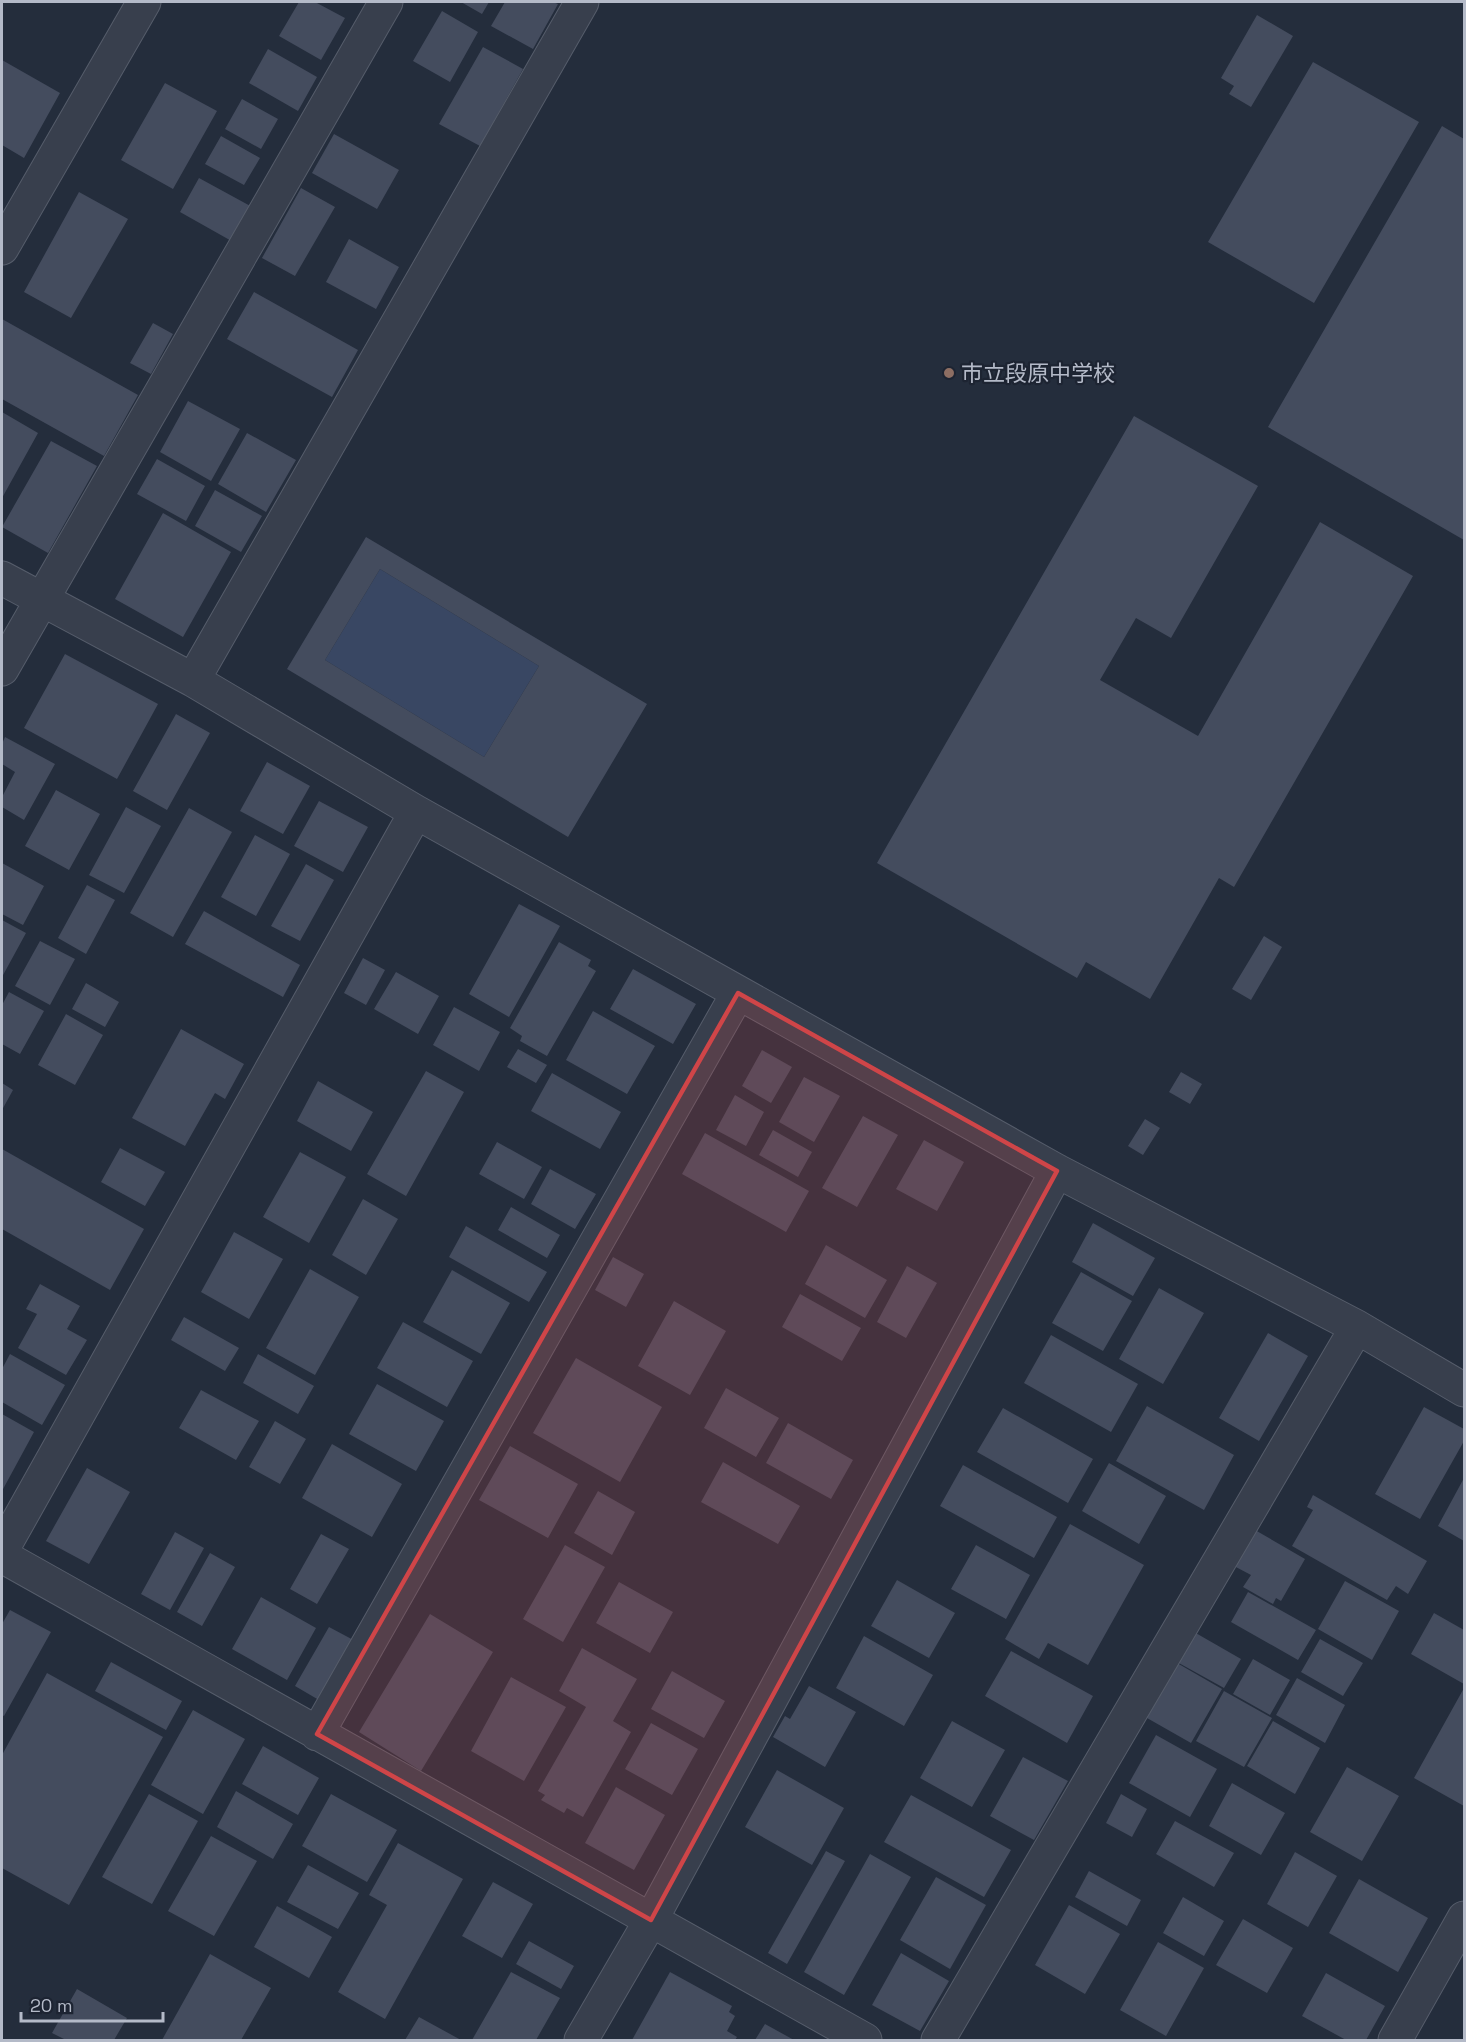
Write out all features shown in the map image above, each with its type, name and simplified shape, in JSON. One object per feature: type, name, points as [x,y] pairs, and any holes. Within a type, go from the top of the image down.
[{"type":"street","points":[[2,248],[144,2]]},
{"type":"street","points":[[2,669],[386,2]]},
{"type":"street","points":[[193,680],[582,2]]},
{"type":"street","points":[[2,578],[193,680],[416,812],[1057,1171],[1356,1327],[1464,1390]]},
{"type":"street","points":[[2,1550],[416,812]]},
{"type":"street","points":[[317,1734],[738,993]]},
{"type":"street","points":[[581,2040],[651,1920],[1057,1171]]},
{"type":"street","points":[[938,2040],[1356,1327]]},
{"type":"street","points":[[2,1556],[865,2040]]},
{"type":"street","points":[[1395,2040],[1464,1918]]},
{"type":"highlighted area","points":[[738,993],[1057,1171],[651,1920],[317,1734]]},
{"type":"water","points":[[380,569],[539,666],[484,757],[325,660]]},
{"type":"building","points":[[299,2],[315,2],[345,18],[321,60],[279,36]]},
{"type":"building","points":[[461,2],[489,2],[482,14]]},
{"type":"building","points":[[505,2],[553,2],[558,4],[533,49],[491,26]]},
{"type":"building","points":[[442,11],[478,32],[450,82],[413,61]]},
{"type":"building","points":[[1257,15],[1293,36],[1251,107],[1229,94],[1234,86],[1221,78]]},
{"type":"building","points":[[483,47],[523,69],[480,146],[439,124]]},
{"type":"building","points":[[268,49],[317,77],[298,111],[249,83]]},
{"type":"building","points":[[2,60],[60,93],[24,158],[2,145]]},
{"type":"building","points":[[1313,62],[1419,122],[1314,303],[1208,242]]},
{"type":"building","points":[[165,83],[217,111],[173,189],[121,160]]},
{"type":"building","points":[[242,99],[278,119],[261,149],[225,129]]},
{"type":"building","points":[[1442,126],[1464,139],[1464,540],[1268,427]]},
{"type":"building","points":[[334,134],[399,170],[377,209],[312,173]]},
{"type":"building","points":[[221,136],[260,158],[244,185],[205,164]]},
{"type":"building","points":[[199,178],[254,208],[235,243],[180,212]]},
{"type":"building","points":[[301,188],[335,207],[295,276],[262,258]]},
{"type":"building","points":[[79,192],[128,219],[71,318],[24,292]]},
{"type":"building","points":[[349,239],[399,267],[376,309],[326,282]]},
{"type":"building","points":[[254,292],[358,350],[332,397],[227,339]]},
{"type":"building","points":[[2,319],[138,395],[104,456],[2,399]]},
{"type":"building","points":[[153,323],[173,334],[151,374],[130,363]]},
{"type":"building","points":[[188,401],[240,429],[211,481],[160,452]]},
{"type":"building","points":[[2,412],[38,433],[2,498]]},
{"type":"building","points":[[1134,416],[1258,486],[1171,638],[1136,618],[1100,680],[1198,736],[1320,522],[1413,576],[1234,887],[1219,878],[1150,999],[1086,962],[1077,978],[877,863]]},
{"type":"building","points":[[247,433],[296,460],[266,512],[218,484]]},
{"type":"building","points":[[51,441],[97,466],[48,553],[2,527]]},
{"type":"building","points":[[157,459],[205,486],[186,521],[137,494]]},
{"type":"building","points":[[215,490],[262,516],[241,552],[195,526]]},
{"type":"building","points":[[163,513],[231,552],[183,637],[115,599]]},
{"type":"building","points":[[366,537],[647,704],[568,837],[287,669]],"holes":[[[380,569],[539,666],[484,757],[325,660]]]},
{"type":"building","points":[[65,654],[158,704],[117,779],[24,728]]},
{"type":"building","points":[[176,714],[210,733],[167,810],[133,791]]},
{"type":"building","points":[[5,737],[55,764],[24,820],[2,807],[2,797],[15,772],[2,764],[2,744]]},
{"type":"building","points":[[267,762],[310,786],[283,834],[240,811]]},
{"type":"building","points":[[56,790],[100,814],[69,870],[25,846]]},
{"type":"building","points":[[319,801],[368,827],[343,872],[294,846]]},
{"type":"building","points":[[126,807],[161,826],[124,893],[89,875]]},
{"type":"building","points":[[189,808],[232,832],[173,937],[130,913]]},
{"type":"building","points":[[255,835],[290,854],[256,916],[221,897]]},
{"type":"building","points":[[2,863],[44,886],[23,925],[2,914]]},
{"type":"building","points":[[306,864],[334,880],[300,941],[271,926]]},
{"type":"building","points":[[87,885],[115,900],[86,954],[58,938]]},
{"type":"building","points":[[519,904],[560,926],[509,1017],[469,994]]},
{"type":"building","points":[[204,911],[300,965],[283,997],[185,944]]},
{"type":"building","points":[[2,920],[26,933],[2,977]]},
{"type":"building","points":[[1264,936],[1282,947],[1251,1000],[1232,989]]},
{"type":"building","points":[[40,941],[75,959],[50,1005],[15,986]]},
{"type":"building","points":[[559,942],[591,960],[588,966],[596,971],[547,1056],[520,1041],[522,1036],[510,1028]]},
{"type":"building","points":[[363,958],[385,970],[366,1005],[344,993]]},
{"type":"building","points":[[633,969],[696,1004],[673,1044],[610,1009]]},
{"type":"building","points":[[396,972],[439,996],[418,1034],[374,1009]]},
{"type":"building","points":[[86,983],[119,1002],[105,1027],[72,1009]]},
{"type":"building","points":[[9,992],[44,1011],[20,1054],[2,1044],[2,1005]]},
{"type":"building","points":[[454,1007],[500,1032],[479,1071],[433,1045]]},
{"type":"building","points":[[593,1011],[655,1046],[627,1094],[566,1060]]},
{"type":"building","points":[[66,1014],[103,1035],[75,1085],[38,1065]]},
{"type":"building","points":[[181,1029],[244,1064],[225,1099],[215,1093],[185,1146],[132,1118]]},
{"type":"building","points":[[518,1049],[547,1065],[536,1083],[507,1067]]},
{"type":"building","points":[[762,1050],[792,1067],[771,1103],[742,1086]]},
{"type":"building","points":[[426,1071],[464,1092],[406,1196],[367,1174]]},
{"type":"building","points":[[1181,1072],[1202,1084],[1190,1104],[1169,1092]]},
{"type":"building","points":[[552,1073],[621,1112],[600,1149],[531,1111]]},
{"type":"building","points":[[804,1077],[840,1096],[814,1142],[779,1122]]},
{"type":"building","points":[[318,1081],[373,1112],[351,1151],[297,1121]]},
{"type":"building","points":[[2,1083],[13,1090],[2,1110]]},
{"type":"building","points":[[735,1095],[764,1112],[746,1146],[716,1130]]},
{"type":"building","points":[[863,1116],[898,1135],[857,1207],[822,1188]]},
{"type":"building","points":[[1145,1119],[1160,1128],[1143,1155],[1128,1146]]},
{"type":"building","points":[[773,1130],[812,1152],[798,1177],[759,1155]]},
{"type":"building","points":[[705,1133],[809,1191],[786,1232],[682,1174]]},
{"type":"building","points":[[924,1140],[964,1162],[937,1211],[896,1189]]},
{"type":"building","points":[[497,1142],[542,1167],[524,1199],[479,1174]]},
{"type":"building","points":[[120,1148],[165,1172],[145,1206],[101,1182]]},
{"type":"building","points":[[2,1149],[144,1229],[110,1290],[2,1229]]},
{"type":"building","points":[[300,1152],[346,1177],[309,1243],[263,1217]]},
{"type":"building","points":[[550,1169],[596,1194],[575,1229],[531,1204]]},
{"type":"building","points":[[363,1199],[398,1219],[366,1275],[332,1255]]},
{"type":"building","points":[[511,1207],[560,1235],[547,1258],[498,1230]]},
{"type":"building","points":[[1093,1223],[1155,1258],[1133,1296],[1072,1262]]},
{"type":"building","points":[[466,1226],[547,1272],[529,1302],[449,1257]]},
{"type":"building","points":[[234,1232],[283,1259],[249,1319],[201,1292]]},
{"type":"building","points":[[826,1245],[887,1280],[865,1318],[805,1284]]},
{"type":"building","points":[[613,1257],[644,1274],[626,1307],[595,1290]]},
{"type":"building","points":[[907,1266],[937,1283],[906,1338],[877,1322]]},
{"type":"building","points":[[310,1269],[359,1297],[315,1375],[266,1348]]},
{"type":"building","points":[[452,1270],[510,1303],[481,1354],[423,1322]]},
{"type":"building","points":[[1081,1272],[1132,1301],[1103,1351],[1052,1323]]},
{"type":"building","points":[[40,1284],[80,1306],[67,1329],[87,1340],[66,1375],[18,1348],[37,1314],[26,1309]]},
{"type":"building","points":[[1159,1288],[1204,1313],[1163,1384],[1119,1359]]},
{"type":"building","points":[[800,1294],[861,1328],[842,1361],[782,1327]]},
{"type":"building","points":[[674,1301],[726,1331],[690,1395],[638,1366]]},
{"type":"building","points":[[184,1317],[239,1348],[225,1371],[171,1340]]},
{"type":"building","points":[[403,1322],[473,1361],[447,1407],[377,1368]]},
{"type":"building","points":[[1268,1333],[1308,1356],[1259,1441],[1219,1418]]},
{"type":"building","points":[[1051,1335],[1138,1384],[1111,1432],[1024,1383]]},
{"type":"building","points":[[10,1354],[65,1385],[42,1425],[2,1402],[2,1369]]},
{"type":"building","points":[[258,1354],[314,1386],[298,1414],[243,1383]]},
{"type":"building","points":[[576,1358],[662,1407],[620,1482],[533,1433]]},
{"type":"building","points":[[377,1384],[444,1421],[416,1471],[349,1434]]},
{"type":"building","points":[[726,1388],[779,1418],[756,1457],[704,1428]]},
{"type":"building","points":[[201,1390],[259,1421],[236,1460],[179,1428]]},
{"type":"building","points":[[1147,1406],[1234,1455],[1204,1510],[1116,1461]]},
{"type":"building","points":[[1424,1407],[1464,1429],[1464,1441],[1420,1519],[1375,1494]]},
{"type":"building","points":[[1003,1408],[1093,1459],[1068,1503],[977,1452]]},
{"type":"building","points":[[2,1414],[34,1432],[2,1491]]},
{"type":"building","points":[[275,1421],[306,1439],[280,1484],[249,1467]]},
{"type":"building","points":[[788,1423],[853,1460],[831,1499],[766,1463]]},
{"type":"building","points":[[332,1444],[402,1484],[372,1537],[302,1498]]},
{"type":"building","points":[[510,1446],[578,1484],[548,1538],[479,1500]]},
{"type":"building","points":[[723,1462],[800,1506],[778,1544],[701,1502]]},
{"type":"building","points":[[1109,1463],[1166,1496],[1139,1544],[1082,1511]]},
{"type":"building","points":[[963,1465],[1057,1517],[1034,1558],[940,1506]]},
{"type":"building","points":[[87,1468],[130,1492],[89,1564],[46,1541]]},
{"type":"building","points":[[1464,1478],[1464,1541],[1438,1526]]},
{"type":"building","points":[[598,1491],[635,1512],[612,1555],[574,1533]]},
{"type":"building","points":[[1313,1495],[1427,1561],[1408,1594],[1396,1586],[1387,1600],[1292,1546],[1313,1510],[1307,1507]]},
{"type":"building","points":[[1070,1524],[1144,1565],[1088,1665],[1048,1643],[1039,1659],[1005,1639]]},
{"type":"building","points":[[1255,1530],[1305,1559],[1281,1601],[1276,1598],[1273,1604],[1243,1587],[1251,1575],[1234,1566]]},
{"type":"building","points":[[175,1532],[204,1548],[170,1610],[141,1594]]},
{"type":"building","points":[[321,1534],[349,1549],[317,1604],[290,1589]]},
{"type":"building","points":[[565,1545],[605,1567],[563,1642],[523,1619]]},
{"type":"building","points":[[976,1545],[1030,1575],[1006,1619],[951,1589]]},
{"type":"building","points":[[210,1553],[235,1567],[202,1626],[177,1612]]},
{"type":"building","points":[[897,1580],[955,1613],[929,1658],[871,1626]]},
{"type":"building","points":[[1345,1581],[1399,1611],[1372,1660],[1318,1629]]},
{"type":"building","points":[[619,1582],[673,1612],[650,1653],[596,1623]]},
{"type":"building","points":[[1248,1592],[1316,1630],[1298,1660],[1231,1622]]},
{"type":"building","points":[[261,1597],[316,1628],[287,1680],[232,1649]]},
{"type":"building","points":[[10,1610],[51,1632],[4,1716],[2,1715],[2,1624]]},
{"type":"building","points":[[1434,1613],[1464,1630],[1464,1684],[1411,1654]]},
{"type":"building","points":[[430,1614],[493,1652],[421,1771],[359,1732]]},
{"type":"building","points":[[329,1627],[359,1643],[324,1703],[295,1686]]},
{"type":"building","points":[[1194,1632],[1241,1659],[1224,1688],[1177,1662]]},
{"type":"building","points":[[864,1636],[933,1675],[904,1726],[836,1688]]},
{"type":"building","points":[[1320,1639],[1363,1663],[1343,1696],[1301,1672]]},
{"type":"building","points":[[582,1648],[637,1679],[613,1721],[631,1732],[583,1817],[567,1808],[564,1813],[541,1800],[545,1795],[538,1791],[586,1707],[559,1691]]},
{"type":"building","points":[[1011,1651],[1093,1696],[1067,1743],[985,1696]]},
{"type":"building","points":[[1253,1659],[1290,1680],[1270,1715],[1233,1694]]},
{"type":"building","points":[[111,1662],[182,1701],[166,1730],[95,1691]]},
{"type":"building","points":[[1177,1663],[1222,1689],[1191,1743],[1147,1718]]},
{"type":"building","points":[[672,1671],[725,1701],[704,1738],[651,1709]]},
{"type":"building","points":[[47,1673],[163,1737],[69,1905],[2,1868],[2,1755]]},
{"type":"building","points":[[511,1677],[566,1707],[524,1781],[471,1751]]},
{"type":"building","points":[[1297,1678],[1345,1705],[1325,1743],[1276,1715]]},
{"type":"building","points":[[809,1686],[856,1712],[825,1767],[773,1737],[785,1716],[790,1719]]},
{"type":"building","points":[[1464,1688],[1464,1806],[1414,1778]]},
{"type":"building","points":[[1224,1691],[1272,1718],[1244,1767],[1196,1741]]},
{"type":"building","points":[[193,1710],[245,1739],[203,1814],[151,1785]]},
{"type":"building","points":[[952,1721],[1005,1750],[972,1807],[920,1778]]},
{"type":"building","points":[[1273,1721],[1320,1748],[1295,1794],[1247,1766]]},
{"type":"building","points":[[651,1723],[698,1749],[672,1795],[625,1769]]},
{"type":"building","points":[[1156,1735],[1217,1769],[1190,1817],[1129,1783]]},
{"type":"building","points":[[263,1746],[319,1778],[298,1815],[242,1784]]},
{"type":"building","points":[[1023,1757],[1068,1781],[1034,1840],[990,1816]]},
{"type":"building","points":[[1347,1767],[1399,1796],[1362,1861],[1310,1832]]},
{"type":"building","points":[[777,1770],[844,1808],[812,1865],[745,1827]]},
{"type":"building","points":[[1232,1783],[1285,1813],[1261,1855],[1209,1826]]},
{"type":"building","points":[[616,1787],[665,1815],[634,1870],[585,1843]]},
{"type":"building","points":[[236,1791],[293,1824],[273,1859],[217,1827]]},
{"type":"building","points":[[149,1794],[198,1821],[152,1904],[102,1877]]},
{"type":"building","points":[[331,1794],[397,1830],[367,1882],[302,1846]]},
{"type":"building","points":[[1121,1794],[1147,1809],[1132,1837],[1106,1823]]},
{"type":"building","points":[[911,1795],[1011,1850],[984,1897],[884,1842]]},
{"type":"building","points":[[1175,1821],[1234,1853],[1214,1887],[1156,1854]]},
{"type":"building","points":[[211,1836],[257,1861],[214,1936],[168,1911]]},
{"type":"building","points":[[398,1843],[463,1879],[385,2019],[338,1992],[387,1905],[369,1895]]},
{"type":"building","points":[[826,1851],[845,1861],[787,1964],[768,1953]]},
{"type":"building","points":[[1295,1852],[1337,1876],[1308,1927],[1267,1904]]},
{"type":"building","points":[[870,1854],[911,1877],[844,1995],[804,1972]]},
{"type":"building","points":[[308,1865],[359,1893],[338,1929],[287,1902]]},
{"type":"building","points":[[1089,1871],[1141,1900],[1127,1926],[1075,1897]]},
{"type":"building","points":[[936,1877],[986,1905],[950,1969],[900,1940]]},
{"type":"building","points":[[1359,1879],[1428,1918],[1398,1972],[1329,1933]]},
{"type":"building","points":[[493,1882],[533,1904],[502,1958],[462,1936]]},
{"type":"building","points":[[1183,1897],[1224,1921],[1204,1956],[1163,1933]]},
{"type":"building","points":[[1069,1905],[1120,1934],[1085,1994],[1035,1965]]},
{"type":"building","points":[[277,1906],[332,1937],[309,1978],[254,1947]]},
{"type":"building","points":[[1243,1919],[1293,1948],[1267,1993],[1216,1965]]},
{"type":"building","points":[[529,1941],[574,1966],[561,1989],[516,1964]]},
{"type":"building","points":[[1158,1942],[1204,1968],[1166,2036],[1120,2010]]},
{"type":"building","points":[[901,1953],[949,1981],[920,2031],[872,2005]]},
{"type":"building","points":[[210,1954],[271,1988],[241,2040],[162,2040]]},
{"type":"building","points":[[511,1972],[560,1998],[536,2040],[472,2040]]},
{"type":"building","points":[[670,1972],[732,2006],[729,2012],[735,2016],[727,2031],[737,2037],[735,2040],[632,2040]]},
{"type":"building","points":[[1326,1973],[1385,2006],[1366,2040],[1346,2040],[1302,2016]]},
{"type":"building","points":[[77,1989],[127,2018],[114,2040],[66,2040],[52,2033]]},
{"type":"building","points":[[419,2017],[461,2040],[405,2040]]},
{"type":"building","points":[[765,2024],[794,2040],[755,2040]]},
{"type":"place","name":"市立段原中学校","points":[[949,373]]}]
